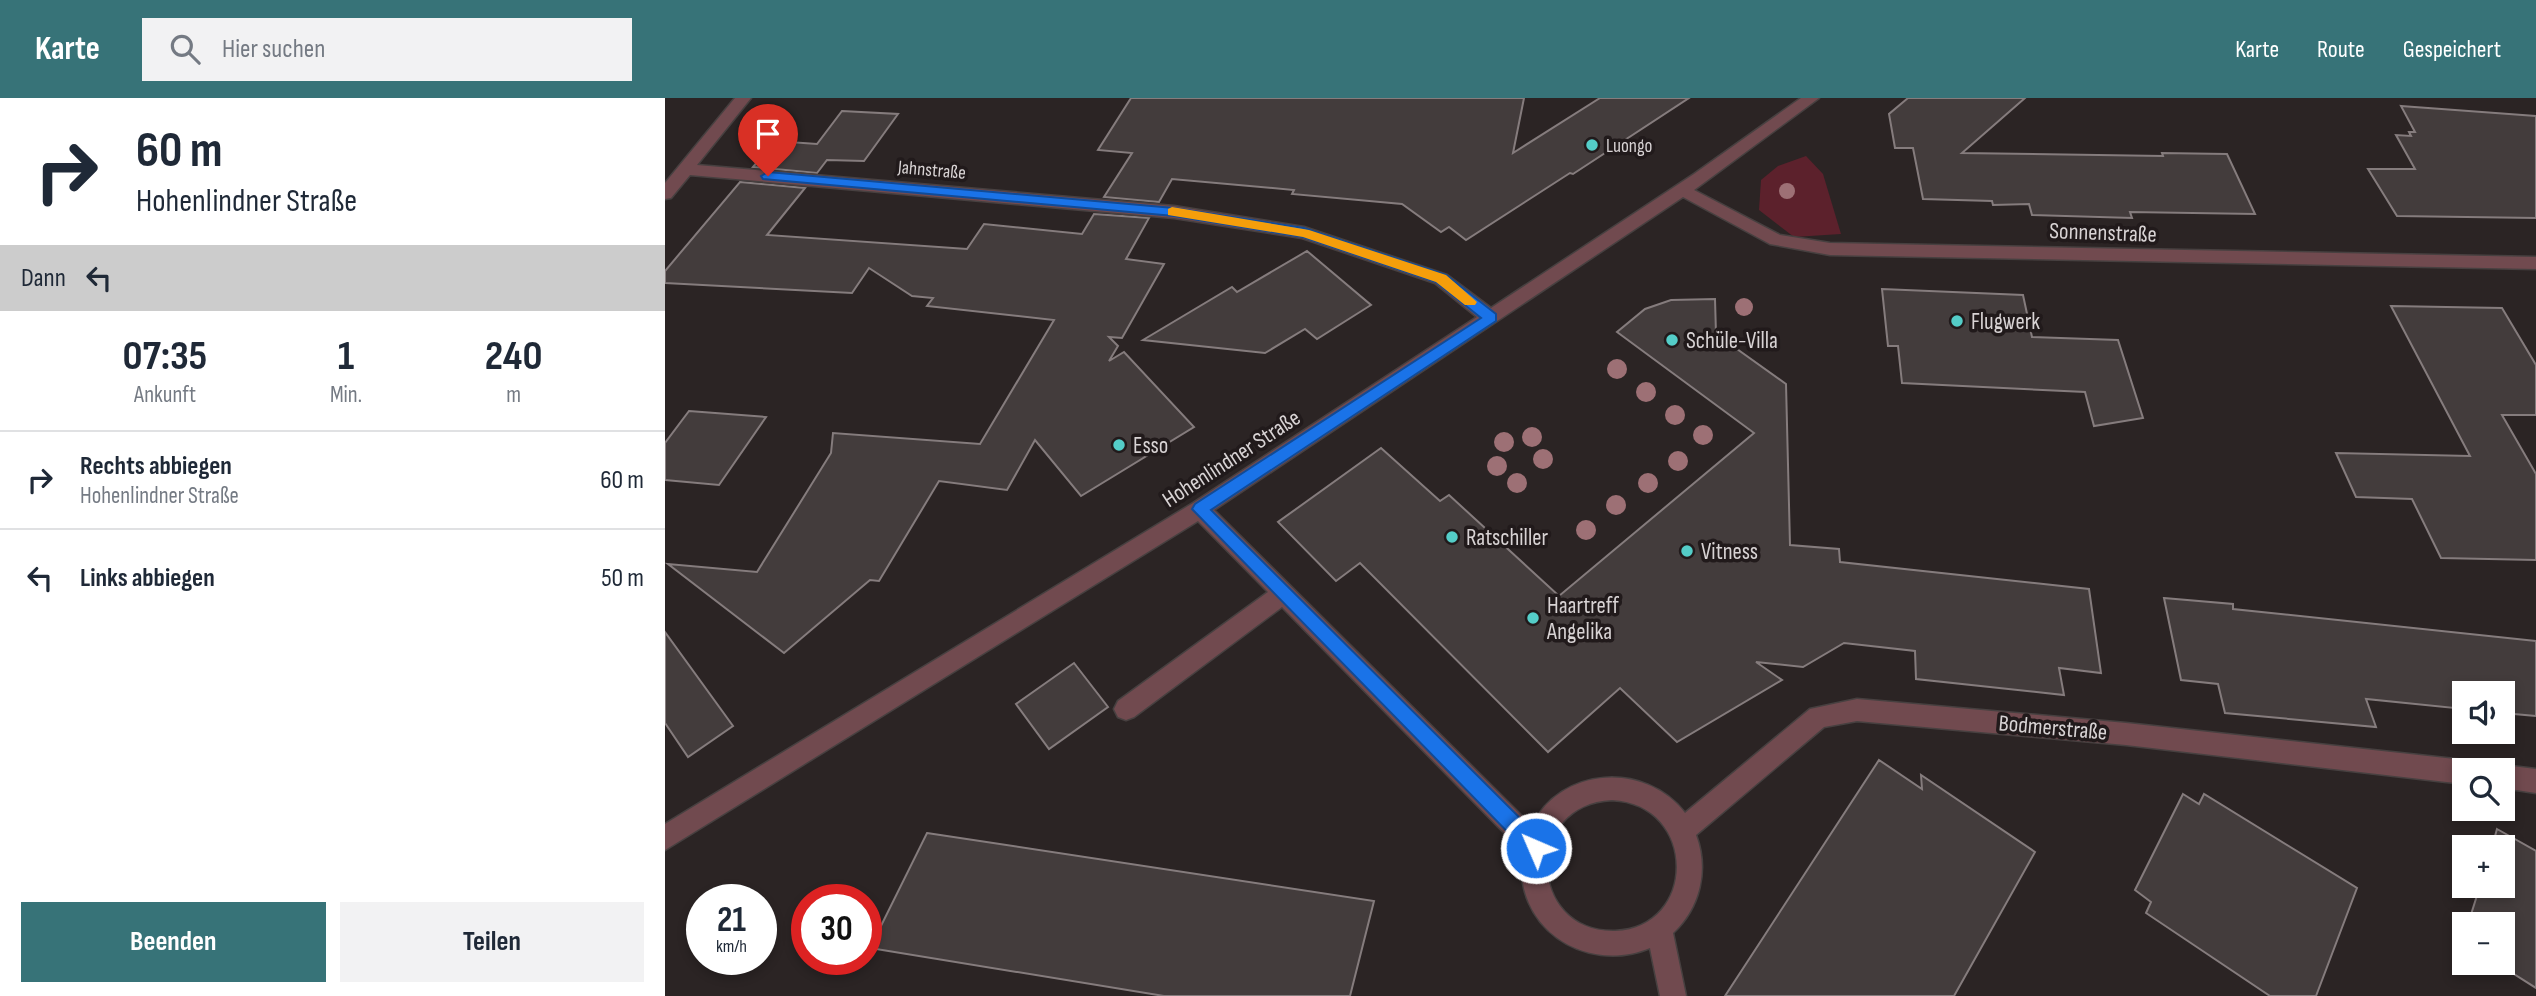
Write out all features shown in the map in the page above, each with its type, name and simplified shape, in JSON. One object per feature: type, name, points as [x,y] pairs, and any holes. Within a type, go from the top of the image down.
[{"type":"street","points":[[665,194],[743,98]]},
{"type":"street","name":"Hohenlindner Straße","points":[[665,838],[1200,509],[1682,190],[1811,98]]},
{"type":"street","name":"Jahnstraße","points":[[686,169],[1174,212],[1304,233],[1441,279],[1491,318]]},
{"type":"street","name":"Sonnenstraße","points":[[1682,190],[1776,240],[1830,248],[2536,263]]},
{"type":"street","points":[[1200,509],[1536,848]]},
{"type":"street","points":[[1126,709],[1284,593]]},
{"type":"street","name":"Bodmerstraße","points":[[1682,831],[1818,716],[1857,710],[2126,734],[2452,771]]},
{"type":"street","points":[[2515,778],[2536,781]]},
{"type":"street","points":[[1606,787],[1629,788],[1651,797],[1669,812],[1682,831],[1689,853],[1689,877],[1683,900],[1659,929],[1635,942],[1607,945],[1580,938],[1558,922],[1542,901],[1535,874],[1536,848],[1545,826],[1559,807],[1584,792],[1606,787]]},
{"type":"street","points":[[1659,929],[1673,996]]},
{"type":"shaded area","points":[[1806,156],[1823,174],[1841,234],[1794,237],[1759,210],[1761,180],[1778,166]]},
{"type":"building","points":[[1131,98],[1524,98],[1513,153],[1600,98],[1689,98],[1466,240],[1449,227],[1441,232],[1402,204],[1292,194],[1294,190],[1172,179],[1159,202],[1104,197],[1132,153],[1098,150]]},
{"type":"building","points":[[1908,98],[2025,98],[1962,153],[2163,156],[2162,153],[2227,154],[2255,214],[2130,212],[2132,218],[2032,215],[2029,204],[1993,205],[1992,201],[1923,199],[1913,148],[1895,148],[1889,114]]},
{"type":"building","points":[[2401,106],[2536,116],[2536,218],[2397,216],[2368,169],[2415,169],[2396,135],[2411,136],[2409,132],[2415,132]]},
{"type":"building","points":[[842,111],[898,114],[864,161],[827,160],[817,173],[753,167],[775,141],[817,144]]},
{"type":"building","points":[[740,182],[805,188],[767,235],[967,249],[984,224],[1082,234],[1094,214],[1149,218],[1126,259],[1164,264],[1122,338],[1109,337],[1118,346],[1109,361],[1124,352],[1194,427],[1081,496],[1035,440],[1007,490],[939,481],[879,581],[870,580],[784,653],[668,564],[757,572],[831,453],[833,433],[980,444],[1054,320],[927,306],[933,298],[912,296],[869,268],[852,293],[665,283],[665,271]]},
{"type":"building","points":[[1307,251],[1371,305],[1317,339],[1305,329],[1265,353],[1143,340],[1232,287],[1237,292]]},
{"type":"building","name":"Flugwerk","points":[[1882,289],[2023,295],[2032,337],[2118,340],[2143,418],[2094,426],[2085,392],[1902,383],[1898,346],[1888,346]]},
{"type":"building","points":[[1715,299],[1716,334],[1786,384],[1790,545],[1839,549],[1840,562],[2089,589],[2101,673],[2059,668],[2064,695],[1916,679],[1915,651],[1844,643],[1803,667],[1756,662],[1782,680],[1677,742],[1620,688],[1548,752],[1360,563],[1336,581],[1278,522],[1381,448],[1440,501],[1449,495],[1559,596],[1754,433],[1617,332],[1645,309],[1671,300]]},
{"type":"building","points":[[2391,306],[2502,308],[2536,365],[2536,415],[2502,415],[2536,474],[2536,560],[2441,558],[2412,499],[2356,497],[2336,453],[2470,456]]},
{"type":"building","points":[[689,411],[766,417],[719,485],[665,480],[665,443]]},
{"type":"building","points":[[2164,598],[2233,604],[2233,609],[2536,641],[2536,716],[2515,714],[2515,681],[2452,681],[2452,708],[2366,699],[2376,727],[2225,713],[2218,684],[2181,680]]},
{"type":"building","points":[[665,632],[733,726],[688,757],[665,723]]},
{"type":"building","points":[[1074,663],[1108,707],[1049,749],[1016,704]]},
{"type":"building","points":[[1879,760],[1922,789],[1921,775],[2035,852],[1954,996],[1725,996]]},
{"type":"building","points":[[2183,794],[2199,804],[2204,794],[2357,888],[2316,996],[2270,996],[2146,913],[2151,902],[2135,890]]},
{"type":"building","points":[[2497,829],[2508,835],[2495,835]]},
{"type":"building","points":[[927,833],[1374,901],[1350,996],[1164,996],[882,950],[882,924]]},
{"type":"building","points":[[2515,839],[2536,851],[2536,988],[2515,975],[2515,912],[2472,912],[2476,898],[2515,898]]},
{"type":"slow traffic","points":[[1172,212],[1304,233],[1441,279],[1470,302]]},
{"type":"place","name":"Luongo","points":[[1592,145]]},
{"type":"place","name":"Flugwerk","points":[[1957,321]]},
{"type":"place","name":"Schüle-Villa","points":[[1672,340]]},
{"type":"place","name":"Esso","points":[[1119,445]]},
{"type":"place","name":"Ratschiller","points":[[1452,537]]},
{"type":"place","name":"Vitness","points":[[1687,551]]},
{"type":"place","name":"Haartreff Angelika","points":[[1533,618]]},
{"type":"route","points":[[768,176],[1174,212],[1304,233],[1441,279],[1491,318],[1200,509],[1536,848]]}]
